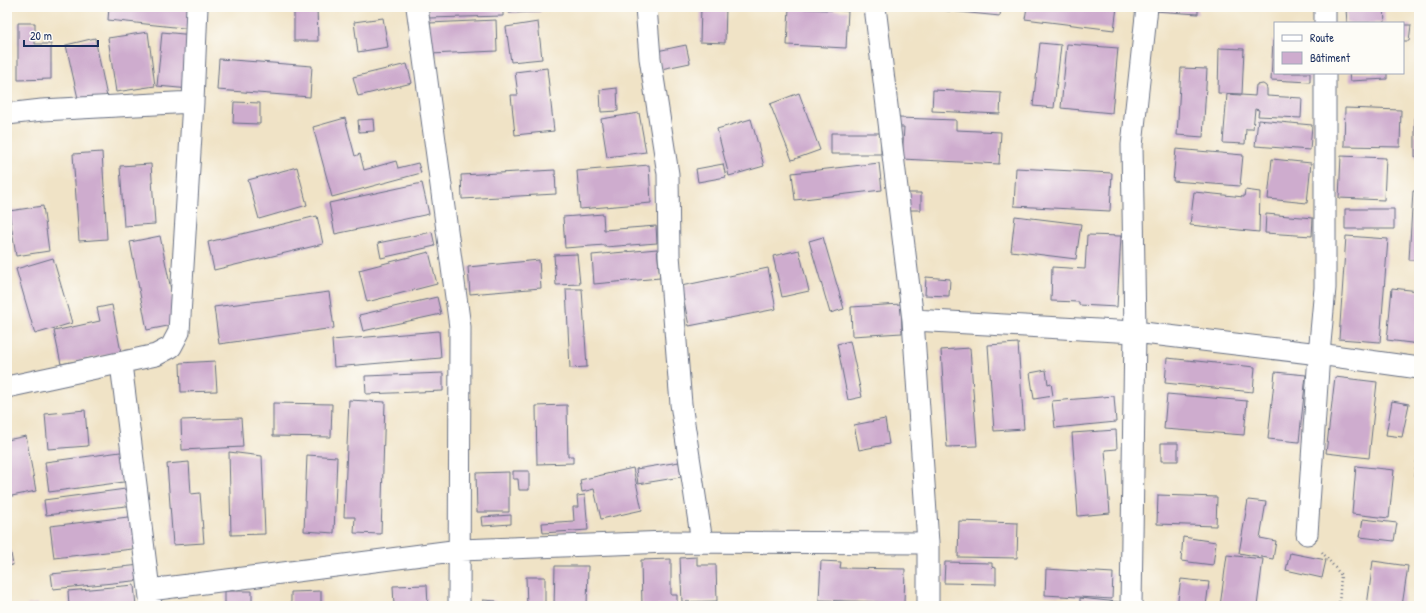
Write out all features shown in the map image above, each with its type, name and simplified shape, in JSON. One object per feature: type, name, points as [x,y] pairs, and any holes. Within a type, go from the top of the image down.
[{"type":"street","points":[[7,387],[121,364],[156,355],[171,347],[179,332],[194,102],[197,7]]},
{"type":"street","points":[[417,7],[460,327],[459,606]]},
{"type":"street","points":[[646,7],[650,58],[668,174],[669,255],[681,404],[702,542]]},
{"type":"street","points":[[875,7],[913,320],[928,544],[928,606]]},
{"type":"street","points":[[1131,606],[1135,332],[1132,145],[1147,7]]},
{"type":"street","points":[[1325,7],[1325,22]]},
{"type":"street","points":[[1307,534],[1325,288],[1326,74]]},
{"type":"street","points":[[7,114],[42,110],[194,102]]},
{"type":"street","points":[[913,320],[1135,332],[1319,354],[1419,368]]},
{"type":"street","points":[[121,364],[151,598],[460,550],[702,542],[928,544]]},
{"type":"path","points":[[1307,534],[1341,574],[1339,606]]},
{"type":"building","points":[[109,7],[195,7],[193,29],[108,20]]},
{"type":"building","points":[[294,7],[317,7],[318,41],[294,41]]},
{"type":"building","points":[[428,7],[503,7],[503,16],[428,18]]},
{"type":"building","points":[[509,7],[540,7],[541,12],[509,13]]},
{"type":"building","points":[[701,7],[726,7],[725,43],[700,42]]},
{"type":"building","points":[[919,7],[1001,7],[1000,16]]},
{"type":"building","points":[[1027,7],[1117,7],[1114,30],[1025,19]]},
{"type":"building","points":[[1155,7],[1198,7],[1198,14],[1154,11]]},
{"type":"building","points":[[1384,7],[1385,22],[1347,22],[1346,9]]},
{"type":"building","points":[[789,8],[848,11],[846,48],[787,45]]},
{"type":"building","points":[[383,18],[388,47],[358,52],[354,22]]},
{"type":"building","points":[[496,20],[497,51],[430,54],[429,23]]},
{"type":"building","points":[[538,22],[542,59],[511,62],[506,27]]},
{"type":"building","points":[[18,23],[35,23],[35,44],[51,44],[51,79],[18,80]]},
{"type":"building","points":[[1404,25],[1411,25],[1409,41],[1404,41]]},
{"type":"building","points":[[148,32],[155,86],[116,92],[108,38]]},
{"type":"building","points":[[162,32],[194,35],[190,89],[157,86]]},
{"type":"building","points":[[95,38],[107,97],[79,103],[66,45]]},
{"type":"building","points":[[1273,41],[1274,74],[1310,74],[1310,82],[1271,80]]},
{"type":"building","points":[[1040,43],[1061,45],[1054,108],[1033,106]]},
{"type":"building","points":[[1067,44],[1118,48],[1112,113],[1061,108]]},
{"type":"building","points":[[686,45],[690,63],[661,69],[657,51]]},
{"type":"building","points":[[1219,48],[1244,49],[1242,94],[1218,93]]},
{"type":"building","points":[[219,59],[312,66],[310,97],[217,90]]},
{"type":"building","points":[[407,64],[412,83],[358,96],[353,77]]},
{"type":"building","points":[[547,68],[554,131],[515,135],[511,95],[518,95],[515,72]]},
{"type":"building","points":[[1181,68],[1207,69],[1203,137],[1177,135]]},
{"type":"building","points":[[1349,74],[1387,74],[1387,79],[1350,81]]},
{"type":"building","points":[[7,81],[11,81],[11,109],[7,109]]},
{"type":"building","points":[[1263,84],[1267,89],[1267,96],[1302,98],[1301,118],[1258,116],[1259,110],[1255,109],[1253,129],[1246,129],[1245,144],[1223,143],[1227,94],[1255,96],[1256,85]]},
{"type":"building","points":[[617,88],[618,111],[601,112],[600,90]]},
{"type":"building","points":[[933,90],[1001,93],[1000,114],[932,111]]},
{"type":"building","points":[[799,93],[820,150],[792,160],[770,104]]},
{"type":"building","points":[[234,102],[260,103],[260,124],[233,123]]},
{"type":"building","points":[[1345,108],[1401,110],[1400,147],[1344,146]]},
{"type":"building","points":[[639,113],[646,152],[607,157],[601,119]]},
{"type":"building","points":[[1415,114],[1419,114],[1419,157],[1415,157]]},
{"type":"building","points":[[345,118],[355,156],[360,154],[364,170],[396,161],[398,168],[418,163],[421,173],[332,197],[313,127]]},
{"type":"building","points":[[898,118],[956,120],[956,130],[1001,132],[999,164],[902,159],[904,127],[898,127]]},
{"type":"building","points":[[373,119],[374,131],[359,132],[358,120]]},
{"type":"building","points":[[751,119],[764,166],[729,176],[717,129]]},
{"type":"building","points":[[1258,120],[1312,125],[1310,150],[1255,146]]},
{"type":"building","points":[[831,133],[881,133],[881,154],[831,154]]},
{"type":"building","points":[[1176,149],[1243,155],[1240,186],[1173,181]]},
{"type":"building","points":[[102,152],[107,239],[79,241],[73,154]]},
{"type":"building","points":[[1341,156],[1386,158],[1384,200],[1339,198]]},
{"type":"building","points":[[1272,159],[1311,163],[1307,203],[1268,199]]},
{"type":"building","points":[[879,163],[882,190],[795,200],[792,173]]},
{"type":"building","points":[[151,164],[155,224],[124,226],[120,166]]},
{"type":"building","points":[[723,164],[726,177],[698,182],[696,169]]},
{"type":"building","points":[[649,165],[651,203],[580,209],[577,171]]},
{"type":"building","points":[[297,167],[307,205],[259,219],[248,180]]},
{"type":"building","points":[[1016,168],[1112,173],[1110,211],[1014,206]]},
{"type":"building","points":[[555,170],[556,194],[462,199],[461,175]]},
{"type":"building","points":[[422,183],[429,214],[335,234],[329,203]]},
{"type":"building","points":[[1245,190],[1260,192],[1259,232],[1190,225],[1194,192],[1244,197]]},
{"type":"building","points":[[1413,191],[1419,191],[1419,260],[1409,260]]},
{"type":"building","points":[[904,193],[921,193],[921,210],[904,210]]},
{"type":"building","points":[[43,206],[49,251],[16,256],[9,211]]},
{"type":"building","points":[[1345,209],[1394,209],[1394,229],[1345,229]]},
{"type":"building","points":[[603,214],[604,230],[656,226],[657,243],[565,248],[563,217]]},
{"type":"building","points":[[1266,214],[1313,218],[1312,236],[1265,233]]},
{"type":"building","points":[[317,216],[323,244],[214,270],[208,242]]},
{"type":"building","points":[[1015,216],[1081,224],[1076,259],[1011,251]]},
{"type":"building","points":[[432,232],[435,246],[381,258],[378,243]]},
{"type":"building","points":[[1087,235],[1121,236],[1117,307],[1079,305],[1079,302],[1051,301],[1052,267],[1085,269]]},
{"type":"building","points":[[160,236],[178,324],[147,330],[130,242]]},
{"type":"building","points":[[1346,236],[1388,239],[1380,342],[1339,339]]},
{"type":"building","points":[[823,237],[844,309],[830,313],[809,241]]},
{"type":"building","points":[[657,249],[660,278],[594,284],[592,255]]},
{"type":"building","points":[[799,250],[809,291],[782,297],[773,256]]},
{"type":"building","points":[[429,252],[437,284],[367,302],[359,270]]},
{"type":"building","points":[[577,254],[580,284],[556,285],[554,255]]},
{"type":"building","points":[[53,258],[72,323],[35,334],[16,269]]},
{"type":"building","points":[[539,260],[541,288],[470,294],[468,267]]},
{"type":"building","points":[[768,268],[776,309],[689,326],[681,286]]},
{"type":"building","points":[[926,277],[950,279],[949,296],[925,295]]},
{"type":"building","points":[[1392,288],[1419,291],[1419,344],[1387,340]]},
{"type":"building","points":[[566,289],[582,289],[587,367],[570,368]]},
{"type":"building","points":[[329,292],[334,328],[219,344],[214,307]]},
{"type":"building","points":[[437,297],[441,314],[363,331],[359,315]]},
{"type":"building","points":[[901,304],[902,333],[852,336],[851,307]]},
{"type":"building","points":[[112,305],[121,352],[61,364],[54,331],[100,321],[97,308]]},
{"type":"building","points":[[439,331],[441,358],[334,367],[332,340]]},
{"type":"building","points":[[850,341],[862,397],[848,400],[837,344]]},
{"type":"building","points":[[1018,343],[1024,429],[994,431],[988,345]]},
{"type":"building","points":[[970,348],[977,446],[947,447],[941,350]]},
{"type":"building","points":[[1167,358],[1255,367],[1253,392],[1165,383]]},
{"type":"building","points":[[215,361],[217,391],[181,392],[180,363]]},
{"type":"building","points":[[1046,370],[1048,384],[1051,383],[1053,396],[1034,399],[1030,373]]},
{"type":"building","points":[[1275,372],[1306,375],[1299,442],[1268,439]]},
{"type":"building","points":[[443,373],[443,391],[366,394],[365,376]]},
{"type":"building","points":[[1335,377],[1377,382],[1369,458],[1326,453]]},
{"type":"building","points":[[1167,394],[1247,401],[1244,435],[1164,429]]},
{"type":"building","points":[[1114,396],[1116,422],[1055,428],[1052,401]]},
{"type":"building","points":[[349,400],[385,402],[381,534],[354,533],[355,517],[344,517]]},
{"type":"building","points":[[1392,401],[1409,404],[1402,437],[1386,435]]},
{"type":"building","points":[[273,403],[332,404],[331,437],[273,436]]},
{"type":"building","points":[[567,405],[568,456],[573,456],[573,463],[537,464],[536,406]]},
{"type":"building","points":[[85,410],[88,446],[48,449],[45,414]]},
{"type":"building","points":[[241,418],[243,447],[182,450],[181,420]]},
{"type":"building","points":[[885,419],[889,444],[859,450],[854,425]]},
{"type":"building","points":[[1116,430],[1117,449],[1105,450],[1110,513],[1078,516],[1072,433]]},
{"type":"building","points":[[26,436],[36,491],[7,497],[7,440]]},
{"type":"building","points":[[1161,443],[1178,443],[1178,461],[1161,461]]},
{"type":"building","points":[[128,451],[131,481],[49,492],[45,462]]},
{"type":"building","points":[[1419,451],[1419,477],[1414,476]]},
{"type":"building","points":[[229,452],[262,456],[265,534],[231,535]]},
{"type":"building","points":[[307,455],[337,457],[334,533],[304,531]]},
{"type":"building","points":[[189,462],[191,494],[200,493],[204,543],[173,545],[167,464]]},
{"type":"building","points":[[679,462],[681,477],[638,484],[636,469]]},
{"type":"building","points":[[1356,466],[1394,470],[1389,518],[1352,514]]},
{"type":"building","points":[[633,468],[642,510],[601,519],[594,489],[582,492],[580,480]]},
{"type":"building","points":[[513,471],[529,471],[529,490],[519,490],[518,479],[513,479]]},
{"type":"building","points":[[509,472],[509,512],[477,512],[476,473]]},
{"type":"building","points":[[133,488],[135,505],[46,515],[44,500]]},
{"type":"building","points":[[585,495],[588,530],[543,533],[542,523],[574,521],[573,507],[578,507],[577,496]]},
{"type":"building","points":[[1158,495],[1217,497],[1216,526],[1157,524]]},
{"type":"building","points":[[1248,500],[1266,502],[1260,538],[1276,541],[1273,559],[1239,553]]},
{"type":"building","points":[[511,515],[511,524],[482,526],[481,517]]},
{"type":"building","points":[[137,516],[141,548],[54,558],[50,526]]},
{"type":"building","points":[[1363,519],[1397,523],[1394,541],[1360,537]]},
{"type":"building","points":[[959,521],[1018,523],[1017,558],[958,557]]},
{"type":"building","points":[[8,537],[13,565],[7,566],[7,538]]},
{"type":"building","points":[[1183,537],[1216,542],[1213,565],[1181,561]]},
{"type":"building","points":[[1290,553],[1326,560],[1322,578],[1286,570]]},
{"type":"building","points":[[1227,555],[1263,559],[1257,606],[1220,606]]},
{"type":"building","points":[[697,557],[697,565],[716,565],[717,601],[682,602],[680,558]]},
{"type":"building","points":[[671,559],[671,595],[677,595],[677,606],[642,606],[641,560]]},
{"type":"building","points":[[821,561],[841,562],[840,568],[905,569],[904,603],[819,600]]},
{"type":"building","points":[[1373,561],[1408,566],[1402,606],[1367,606]]},
{"type":"building","points":[[945,562],[992,563],[992,567],[996,568],[996,584],[944,583]]},
{"type":"building","points":[[141,565],[143,580],[53,589],[51,574]]},
{"type":"building","points":[[555,566],[588,566],[587,606],[554,606]]},
{"type":"building","points":[[1046,569],[1113,573],[1112,599],[1045,595]]},
{"type":"building","points":[[526,577],[545,577],[545,606],[527,606]]},
{"type":"building","points":[[1181,579],[1209,582],[1206,606],[1177,606]]},
{"type":"building","points":[[134,585],[136,606],[69,606],[68,591]]},
{"type":"building","points":[[427,585],[428,606],[394,606],[393,586]]},
{"type":"building","points":[[225,591],[252,591],[252,606],[225,606]]},
{"type":"building","points":[[321,591],[321,606],[291,606],[291,592]]},
{"type":"building","points":[[1080,598],[1127,603],[1127,606],[1080,606]]},
{"type":"building","points":[[483,600],[496,601],[496,606],[483,606]]},
{"type":"building","points":[[38,603],[38,606],[27,606],[27,605]]}]
